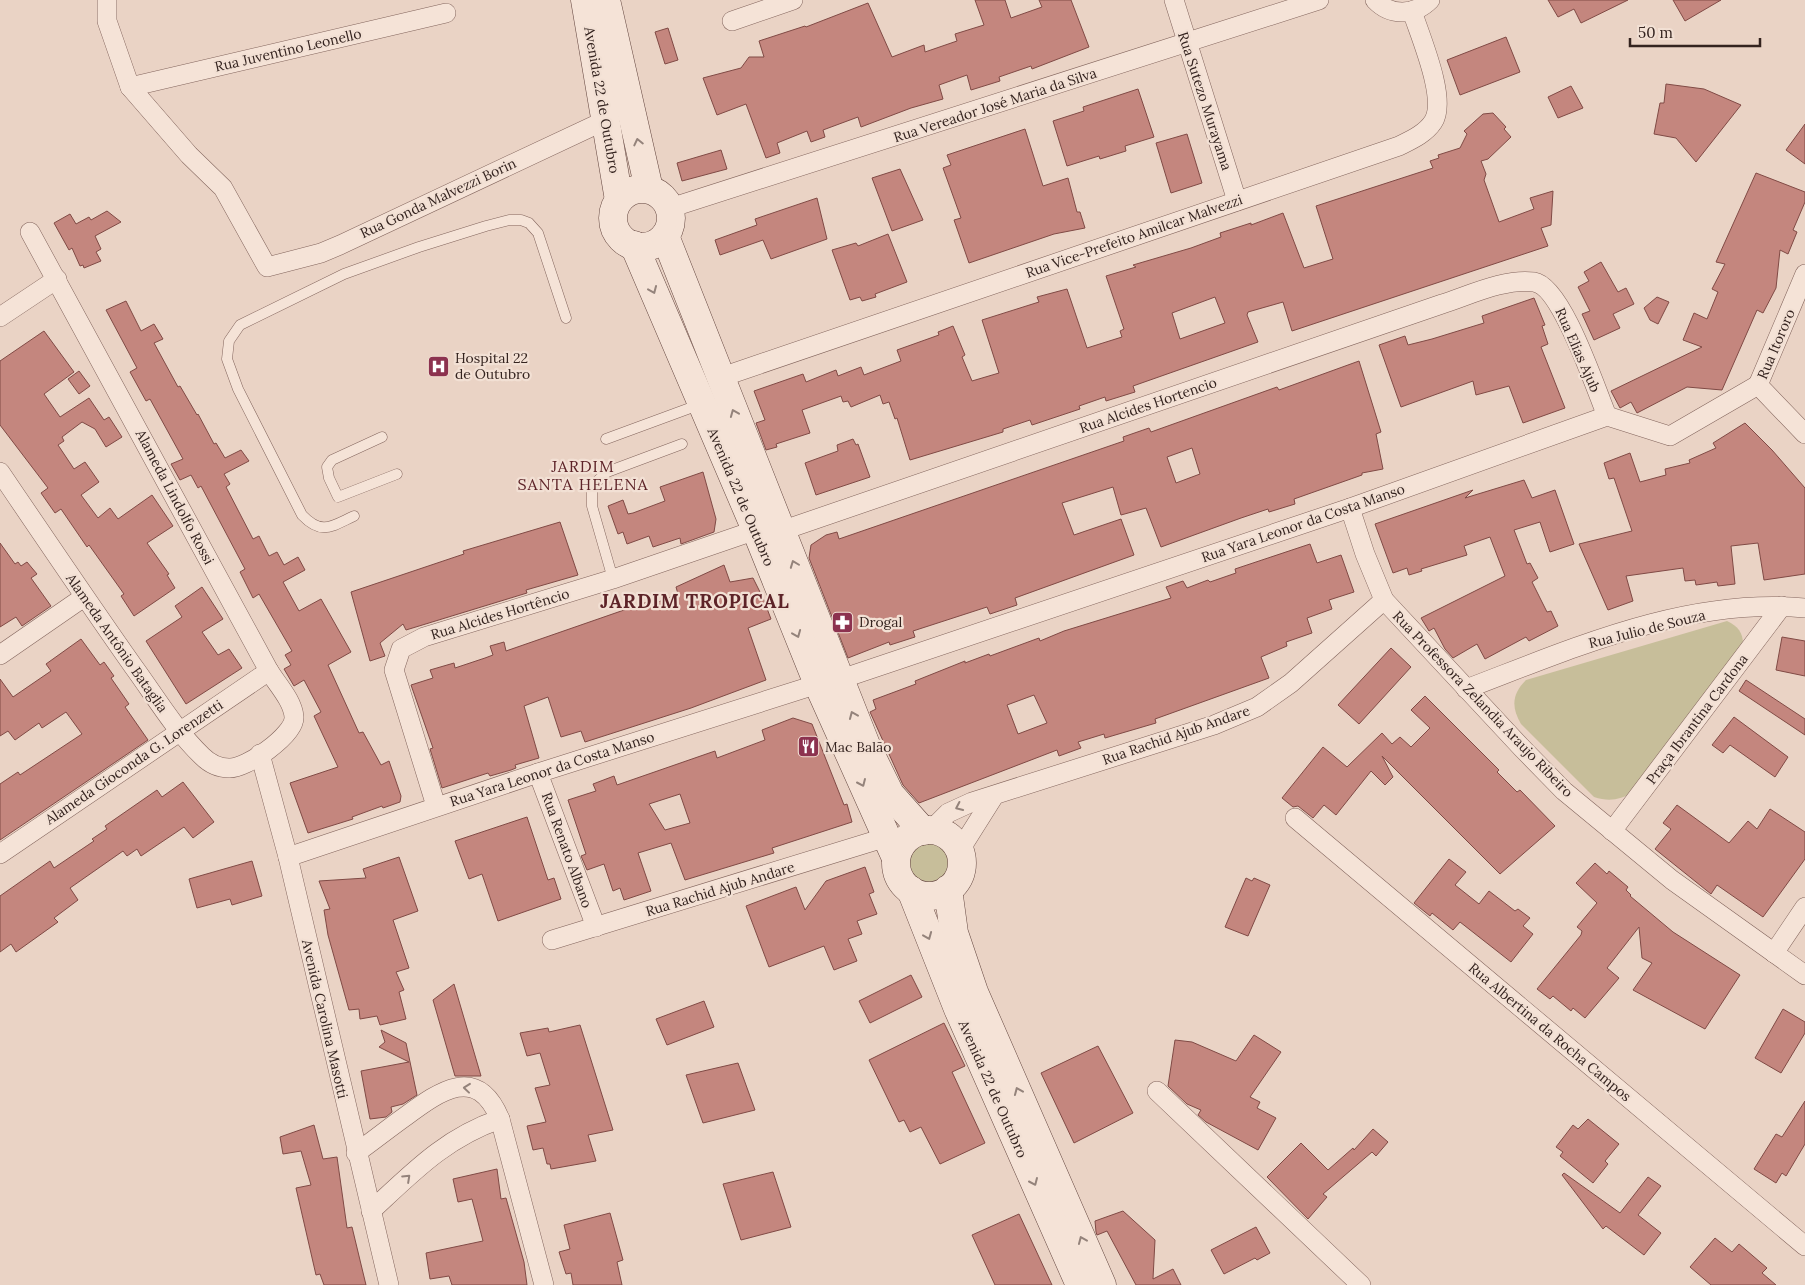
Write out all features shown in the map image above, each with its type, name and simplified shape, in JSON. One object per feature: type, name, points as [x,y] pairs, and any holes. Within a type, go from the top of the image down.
[{"type":"street","points":[[107,0],[107,21],[130,87]]},
{"type":"street","name":"Avenida 22 de Outubro","points":[[585,0],[619,200],[613,214],[614,224],[621,237],[634,246],[702,404],[768,531]]},
{"type":"street","name":"Avenida 22 de Outubro","points":[[606,0],[649,189]]},
{"type":"street","points":[[732,21],[792,0]]},
{"type":"street","name":"Rua Sutezo Murayama","points":[[1174,0],[1186,44],[1237,201]]},
{"type":"street","name":"Rua Vereador José Maria da Silva","points":[[670,208],[1319,0]]},
{"type":"street","points":[[1375,0],[1389,10],[1400,12],[1412,11],[1424,6],[1430,0]]},
{"type":"street","name":"Rua Vice-Prefeito Amilcar Malvezzi","points":[[719,378],[1399,146],[1427,131],[1435,120],[1438,107],[1435,84],[1412,11]]},
{"type":"street","name":"Rua Juventino Leonello","points":[[130,87],[446,13]]},
{"type":"street","name":"Rua Gonda Malvezzi Borin","points":[[130,87],[189,155],[222,188],[267,267],[320,253],[340,245],[606,120]]},
{"type":"street","points":[[619,200],[636,189],[649,189],[664,198],[670,208],[671,226],[665,236],[648,246],[634,246]]},
{"type":"street","name":"Alameda Lindolfo Rossi","points":[[30,232],[269,671],[290,704],[294,720],[288,732],[260,754]]},
{"type":"street","name":"Avenida 22 de Outubro","points":[[665,236],[719,378],[768,531],[892,847]]},
{"type":"street","name":"Rua Itororo","points":[[1758,386],[1805,274]]},
{"type":"street","points":[[0,317],[57,279]]},
{"type":"street","name":"Rua Elias Ajub","points":[[1515,282],[1536,282],[1550,291],[1563,310],[1607,416]]},
{"type":"street","name":"Rua Alcides Hortencio","points":[[768,531],[1442,304],[1515,282]]},
{"type":"street","points":[[1607,416],[1670,436],[1758,386],[1805,434]]},
{"type":"street","name":"Rua Yara Leonor da Costa Manso","points":[[288,857],[538,772],[828,682],[1350,508],[1607,416]]},
{"type":"street","name":"Alameda Antônio Bataglia","points":[[0,472],[84,597],[179,731],[207,761],[224,768],[240,766],[260,754]]},
{"type":"street","name":"Rua Professora Zelandia Araujo Ribeiro","points":[[1350,508],[1365,554],[1384,600],[1564,791],[1672,880],[1805,975]]},
{"type":"street","name":"Rua Alcides Hortêncio","points":[[436,806],[394,670],[401,649],[424,637],[768,531]]},
{"type":"street","points":[[0,655],[84,597]]},
{"type":"street","name":"Rua Rachid Ajub Andare","points":[[927,831],[948,813],[972,802],[1214,725],[1257,707],[1291,683],[1384,600]]},
{"type":"street","name":"Rua Julio de Souza","points":[[1466,689],[1611,635],[1676,618],[1740,607],[1782,606],[1805,608]]},
{"type":"street","name":"Praça Ibrantina Cardona","points":[[1612,831],[1782,606]]},
{"type":"street","name":"Alameda Gioconda G. Lorenzetti","points":[[0,854],[269,671]]},
{"type":"street","name":"Avenida 22 de Outubro","points":[[828,682],[883,782],[901,808],[927,831]]},
{"type":"street","name":"Avenida Carolina Masotti","points":[[260,754],[288,857],[356,1153],[389,1285]]},
{"type":"street","name":"Rua Renato Albano","points":[[538,772],[596,927]]},
{"type":"street","points":[[960,854],[952,840],[942,833],[927,831],[892,847],[899,876],[911,890],[930,896],[948,889],[956,881],[961,871],[960,854],[965,842],[994,796]]},
{"type":"street","name":"Rua Albertina da Rocha Campos","points":[[1295,818],[1805,1246]]},
{"type":"street","name":"Rua Rachid Ajub Andare","points":[[552,940],[892,847]]},
{"type":"street","name":"Avenida 22 de Outubro","points":[[948,889],[954,933],[974,992],[1102,1285]]},
{"type":"street","name":"Avenida 22 de Outubro","points":[[911,890],[958,1009],[1080,1285]]},
{"type":"street","points":[[1774,953],[1805,907]]},
{"type":"street","points":[[356,1153],[431,1098],[449,1088],[467,1087],[483,1092],[492,1100],[500,1119],[544,1285]]},
{"type":"street","points":[[1157,1091],[1361,1285]]},
{"type":"street","points":[[371,1211],[447,1144],[467,1131],[500,1119]]},
{"type":"lane","points":[[354,516],[323,528],[313,526],[302,515],[238,389],[227,360],[229,341],[240,325],[344,274],[419,247],[498,222],[515,220],[529,223],[538,233],[566,318]]},
{"type":"lane","points":[[606,439],[702,404]]},
{"type":"lane","points":[[382,437],[332,460],[327,467],[329,478],[338,497],[397,474]]},
{"type":"lane","points":[[613,578],[592,506],[592,486],[607,472],[682,444]]},
{"type":"shaded area","points":[[1727,621],[1739,630],[1743,644],[1633,792],[1628,795],[1610,800],[1594,797],[1521,724],[1518,718],[1514,701],[1518,690],[1526,680]]},
{"type":"shaded area","points":[[930,840],[939,842],[950,851],[955,865],[953,874],[944,885],[930,890],[921,888],[910,879],[905,865],[907,856],[916,845]]},
{"type":"building","points":[[975,0],[1005,0],[1011,18],[1042,7],[1039,0],[1071,0],[1089,47],[1032,69],[1031,66],[999,77],[1000,81],[971,90],[967,75],[939,85],[943,99],[911,108],[861,127],[858,117],[823,130],[825,137],[811,142],[807,131],[777,143],[780,153],[766,158],[746,104],[717,115],[703,78],[741,68],[749,57],[764,57],[759,41],[806,27],[868,3],[892,57],[924,45],[925,52],[957,41],[955,34],[984,25]]},
{"type":"building","points":[[1548,0],[1628,0],[1581,23],[1574,9],[1558,17]]},
{"type":"building","points":[[1673,0],[1721,0],[1685,21]]},
{"type":"building","points":[[668,28],[678,60],[665,64],[655,32]]},
{"type":"building","points":[[1506,37],[1520,72],[1460,95],[1447,60]]},
{"type":"building","points":[[1666,84],[1704,89],[1741,105],[1696,162],[1676,138],[1654,134],[1660,103],[1664,103]]},
{"type":"building","points":[[1571,86],[1583,108],[1558,118],[1548,97]]},
{"type":"building","points":[[1138,89],[1154,137],[1125,146],[1126,151],[1100,159],[1099,156],[1067,166],[1053,121],[1084,111],[1083,107]]},
{"type":"building","points":[[1493,113],[1506,127],[1504,129],[1511,137],[1488,159],[1481,161],[1486,174],[1484,180],[1499,222],[1534,209],[1530,198],[1553,191],[1551,225],[1541,228],[1548,246],[1292,331],[1283,302],[1248,312],[1247,315],[1258,342],[1133,386],[1135,392],[1106,401],[1105,397],[1079,406],[1080,409],[1032,425],[1030,420],[1003,429],[1003,432],[910,460],[897,418],[895,419],[889,402],[883,404],[880,395],[851,407],[848,401],[843,402],[841,396],[802,410],[810,433],[776,444],[777,447],[766,450],[756,423],[765,420],[754,391],[803,374],[806,382],[836,370],[838,376],[861,367],[864,375],[901,361],[897,350],[939,335],[938,332],[953,326],[965,355],[962,357],[972,381],[999,373],[982,320],[1039,302],[1037,297],[1067,289],[1087,348],[1122,337],[1120,331],[1124,329],[1106,276],[1136,267],[1133,265],[1221,237],[1220,233],[1251,223],[1251,225],[1283,213],[1304,268],[1333,259],[1316,206],[1433,168],[1430,161],[1439,158],[1438,155],[1460,148],[1467,134],[1464,131],[1483,114]],"holes":[[[1215,297],[1225,323],[1180,339],[1172,313]]]},
{"type":"building","points":[[1805,124],[1805,164],[1786,150]]},
{"type":"building","points":[[1025,129],[1043,186],[1068,178],[1077,212],[1080,212],[1085,228],[1054,234],[969,263],[954,220],[961,218],[943,168],[951,165],[947,155]]},
{"type":"building","points":[[1187,134],[1202,183],[1171,193],[1156,143]]},
{"type":"building","points":[[721,150],[727,169],[682,181],[677,163]]},
{"type":"building","points":[[900,169],[923,220],[892,231],[872,178]]},
{"type":"building","points":[[1756,173],[1805,192],[1805,202],[1793,230],[1797,232],[1788,254],[1780,250],[1776,288],[1763,313],[1757,310],[1722,390],[1687,387],[1637,413],[1631,402],[1620,408],[1611,391],[1702,347],[1683,340],[1694,313],[1707,319],[1718,292],[1712,289],[1725,264],[1716,262]]},
{"type":"building","points":[[817,198],[827,239],[771,259],[763,240],[720,255],[715,240],[757,225],[755,219]]},
{"type":"building","points":[[107,211],[121,222],[95,236],[101,249],[96,252],[101,261],[84,268],[83,265],[80,266],[72,248],[69,250],[54,223],[70,214],[76,224],[89,217],[91,220]]},
{"type":"building","points":[[888,234],[907,282],[875,294],[876,297],[862,301],[860,297],[850,300],[832,250],[856,243],[858,246]]},
{"type":"building","points":[[1601,262],[1618,292],[1626,288],[1634,304],[1613,314],[1620,328],[1594,340],[1582,314],[1590,311],[1578,287],[1589,281],[1584,272]]},
{"type":"building","points":[[1657,297],[1669,302],[1658,324],[1650,320],[1644,308]]},
{"type":"building","points":[[1534,298],[1545,325],[1542,326],[1548,344],[1541,347],[1565,408],[1523,423],[1509,386],[1476,395],[1473,381],[1401,407],[1379,345],[1405,336],[1408,345],[1432,339],[1484,323],[1482,316]]},
{"type":"building","points":[[126,301],[141,331],[154,324],[163,339],[154,343],[178,387],[180,386],[198,414],[214,444],[216,443],[225,458],[241,450],[249,461],[224,474],[230,484],[226,487],[253,539],[259,536],[269,556],[277,552],[284,565],[298,557],[305,570],[283,582],[299,611],[321,599],[351,652],[328,665],[359,733],[363,732],[381,765],[389,761],[401,796],[400,802],[383,808],[382,806],[352,817],[353,819],[308,833],[290,783],[338,767],[314,716],[321,712],[304,680],[294,686],[284,669],[291,665],[285,655],[292,651],[259,594],[253,598],[240,572],[245,569],[201,486],[198,488],[191,475],[180,480],[171,464],[183,459],[150,399],[146,401],[130,372],[137,368],[106,310]]},
{"type":"building","points":[[44,331],[74,372],[44,394],[60,417],[89,398],[104,420],[109,417],[122,437],[106,447],[95,429],[82,422],[62,437],[64,441],[58,445],[74,469],[85,462],[99,482],[81,495],[98,518],[110,508],[118,519],[152,495],[173,526],[147,543],[169,574],[167,575],[175,588],[134,616],[121,596],[124,594],[89,545],[87,547],[61,509],[55,513],[41,493],[48,488],[0,425],[0,361]]},
{"type":"building","points":[[1359,361],[1381,432],[1376,434],[1383,469],[1362,473],[1362,475],[1294,499],[1295,504],[1269,512],[1268,509],[1161,547],[1146,508],[1121,515],[1113,487],[1062,503],[1074,535],[1121,519],[1134,555],[1015,598],[1017,605],[990,614],[987,607],[913,631],[915,637],[890,645],[889,642],[848,658],[809,558],[811,545],[826,535],[837,532],[839,539],[1124,441],[1123,437],[1149,428],[1151,432],[1277,387],[1279,390]],"holes":[[[1192,448],[1200,474],[1176,483],[1167,457]]]},
{"type":"building","points":[[79,371],[90,386],[79,394],[68,379]]},
{"type":"building","points":[[1745,423],[1772,450],[1805,488],[1805,574],[1764,580],[1758,543],[1731,546],[1735,584],[1718,586],[1717,582],[1696,585],[1695,580],[1685,581],[1683,568],[1626,576],[1633,601],[1608,610],[1579,544],[1632,531],[1614,478],[1609,479],[1604,463],[1630,453],[1640,482],[1666,475],[1665,469],[1690,463],[1689,460],[1716,448],[1713,443]]},
{"type":"building","points":[[853,439],[856,445],[858,444],[870,477],[816,495],[805,463],[838,451],[837,445]]},
{"type":"building","points":[[703,472],[716,519],[714,532],[681,544],[680,538],[653,547],[649,536],[627,544],[623,532],[618,534],[608,506],[623,500],[628,514],[633,513],[665,501],[660,487]]},
{"type":"building","points":[[1524,480],[1532,498],[1555,490],[1574,544],[1550,552],[1540,522],[1514,530],[1527,564],[1530,563],[1538,578],[1532,582],[1547,612],[1551,611],[1558,626],[1529,641],[1526,637],[1485,659],[1477,644],[1453,658],[1445,649],[1434,628],[1429,631],[1421,618],[1505,576],[1490,537],[1464,546],[1467,555],[1421,569],[1422,571],[1409,575],[1407,568],[1393,573],[1375,524],[1473,490],[1465,498]]},
{"type":"building","points":[[560,522],[578,575],[526,590],[527,593],[406,630],[403,624],[380,643],[385,656],[370,661],[351,592],[464,554],[463,551]]},
{"type":"building","points":[[0,543],[15,564],[18,562],[21,566],[27,562],[37,574],[31,578],[51,606],[22,626],[16,617],[0,627]]},
{"type":"building","points":[[1310,544],[1317,563],[1341,555],[1354,592],[1329,600],[1332,609],[1307,618],[1312,633],[1286,642],[1287,646],[1261,657],[1269,678],[1155,719],[1156,723],[1105,738],[1104,734],[1078,742],[1081,748],[1059,756],[1057,750],[919,803],[903,785],[870,712],[876,709],[873,700],[916,684],[915,681],[965,661],[965,663],[989,654],[990,656],[1039,638],[1040,641],[1064,631],[1171,598],[1166,587],[1183,581],[1187,588],[1208,580],[1210,582],[1236,573],[1235,569]],"holes":[[[1034,695],[1047,723],[1018,734],[1007,705]]]},
{"type":"building","points":[[724,565],[730,582],[753,578],[771,619],[748,628],[766,680],[691,708],[585,742],[581,731],[561,737],[548,697],[524,706],[539,758],[515,765],[516,768],[511,770],[490,776],[488,773],[442,788],[430,749],[433,748],[411,685],[433,678],[430,670],[454,663],[455,668],[493,655],[490,646],[504,642],[506,651],[650,601],[651,605],[678,594],[676,587]]},
{"type":"building","points":[[202,587],[223,619],[202,632],[218,655],[229,649],[242,668],[186,704],[146,641],[182,617],[175,606]]},
{"type":"building","points":[[1782,637],[1805,641],[1805,676],[1776,670]]},
{"type":"building","points":[[81,639],[100,665],[104,662],[114,676],[111,678],[129,704],[125,707],[148,740],[0,840],[0,784],[18,772],[20,775],[82,734],[66,712],[42,728],[39,723],[15,740],[8,731],[0,736],[0,679],[13,697],[51,671],[46,664]]},
{"type":"building","points":[[1391,648],[1411,667],[1359,724],[1338,705]]},
{"type":"building","points":[[1746,680],[1805,719],[1805,735],[1739,691]]},
{"type":"building","points":[[1425,696],[1499,770],[1497,772],[1517,792],[1520,790],[1555,826],[1500,874],[1382,756],[1393,777],[1385,785],[1371,771],[1336,815],[1324,805],[1313,818],[1298,806],[1293,807],[1282,798],[1323,747],[1347,767],[1382,733],[1392,744],[1400,737],[1411,747],[1430,728],[1411,710]]},
{"type":"building","points":[[1734,717],[1788,757],[1775,777],[1730,745],[1723,753],[1712,745]]},
{"type":"building","points":[[793,718],[812,724],[844,805],[847,804],[852,822],[772,848],[774,853],[685,880],[671,843],[638,853],[651,891],[624,900],[620,888],[613,891],[604,864],[587,870],[581,856],[586,854],[568,800],[596,791],[593,784],[614,776],[617,785],[715,751],[717,758],[765,740],[762,730]],"holes":[[[680,794],[690,823],[665,830],[649,804]]]},
{"type":"building","points":[[183,782],[214,822],[193,838],[184,827],[141,856],[137,849],[127,856],[123,851],[70,888],[78,900],[54,918],[58,922],[16,952],[11,944],[0,952],[0,896],[50,861],[54,868],[94,841],[92,839],[107,829],[105,826],[157,790],[162,797]]},
{"type":"building","points":[[1677,805],[1729,843],[1748,821],[1757,829],[1770,809],[1805,832],[1805,859],[1763,917],[1717,885],[1711,894],[1655,849],[1671,829],[1663,823]]},
{"type":"building","points":[[527,817],[548,880],[554,878],[561,899],[498,921],[482,874],[469,879],[455,841]]},
{"type":"building","points":[[399,857],[418,911],[393,920],[409,968],[396,972],[404,990],[399,992],[406,1019],[380,1025],[377,1016],[360,1019],[359,1009],[349,1010],[328,935],[324,910],[330,909],[319,881],[366,878],[363,869]]},
{"type":"building","points":[[1449,859],[1466,872],[1455,885],[1479,904],[1489,891],[1515,911],[1518,909],[1530,918],[1523,926],[1533,934],[1511,962],[1460,922],[1453,930],[1432,913],[1430,916],[1414,903]]},
{"type":"building","points":[[252,861],[262,896],[232,905],[230,899],[197,908],[189,879]]},
{"type":"building","points":[[1595,863],[1607,874],[1609,871],[1628,887],[1626,890],[1630,896],[1673,932],[1740,975],[1705,1029],[1633,990],[1652,963],[1642,958],[1639,927],[1607,968],[1619,978],[1585,1018],[1573,1008],[1571,1011],[1553,996],[1550,999],[1537,989],[1581,935],[1582,931],[1577,927],[1597,903],[1576,883]]},
{"type":"building","points":[[865,867],[874,892],[869,894],[877,914],[857,921],[862,934],[848,939],[857,961],[834,970],[824,946],[769,967],[746,906],[796,887],[805,910],[826,881]]},
{"type":"building","points":[[1246,878],[1252,881],[1254,878],[1270,885],[1248,936],[1225,927]]},
{"type":"building","points":[[911,975],[922,997],[870,1023],[859,1001]]},
{"type":"building","points":[[454,984],[481,1076],[455,1076],[433,1000]]},
{"type":"building","points":[[704,1001],[714,1027],[667,1045],[656,1019]]},
{"type":"building","points":[[1783,1009],[1805,1022],[1805,1033],[1781,1073],[1755,1058]]},
{"type":"building","points":[[944,1023],[965,1066],[952,1072],[985,1143],[940,1164],[921,1127],[910,1132],[904,1120],[899,1122],[869,1060]]},
{"type":"building","points":[[580,1025],[613,1130],[588,1135],[596,1161],[551,1169],[550,1164],[547,1164],[543,1148],[533,1150],[527,1126],[546,1122],[535,1088],[550,1085],[540,1053],[527,1056],[520,1033],[548,1028],[549,1032]]},
{"type":"building","points":[[381,1030],[406,1043],[417,1095],[403,1104],[391,1107],[392,1112],[386,1117],[370,1119],[361,1071],[409,1062],[379,1047],[385,1042]]},
{"type":"building","points":[[1254,1035],[1281,1052],[1250,1097],[1260,1102],[1257,1108],[1276,1118],[1258,1150],[1206,1122],[1198,1115],[1201,1110],[1187,1104],[1168,1086],[1175,1040],[1192,1042],[1236,1061]]},
{"type":"building","points":[[1098,1046],[1133,1113],[1074,1143],[1041,1073]]},
{"type":"building","points":[[738,1063],[755,1110],[703,1123],[686,1075]]},
{"type":"building","points":[[1805,1101],[1805,1144],[1786,1176],[1782,1173],[1776,1183],[1754,1169],[1776,1134],[1782,1137]]},
{"type":"building","points":[[1588,1119],[1619,1144],[1605,1161],[1608,1164],[1593,1183],[1560,1156],[1563,1152],[1556,1147],[1573,1125],[1578,1129]]},
{"type":"building","points":[[314,1125],[323,1159],[337,1157],[347,1228],[352,1227],[366,1285],[324,1285],[320,1274],[316,1275],[296,1188],[311,1185],[301,1151],[283,1154],[280,1137]]},
{"type":"building","points":[[1373,1129],[1388,1142],[1376,1156],[1372,1152],[1323,1194],[1327,1197],[1308,1219],[1267,1177],[1301,1143],[1328,1170],[1353,1148],[1354,1150]]},
{"type":"building","points":[[497,1169],[501,1199],[506,1198],[524,1262],[527,1285],[452,1285],[449,1276],[430,1279],[426,1253],[483,1241],[472,1199],[458,1202],[453,1179]]},
{"type":"building","points":[[773,1172],[791,1227],[741,1240],[723,1184]]},
{"type":"building","points":[[1564,1173],[1620,1213],[1648,1177],[1661,1186],[1638,1215],[1661,1233],[1644,1255],[1606,1226],[1603,1229],[1562,1175]]},
{"type":"building","points":[[1123,1211],[1155,1240],[1153,1279],[1173,1269],[1181,1285],[1136,1285],[1107,1231],[1097,1235],[1096,1232],[1095,1221]]},
{"type":"building","points":[[610,1213],[623,1260],[617,1262],[622,1285],[573,1285],[571,1273],[566,1274],[559,1252],[570,1249],[564,1225]]},
{"type":"building","points":[[1019,1214],[1052,1285],[995,1285],[972,1235]]},
{"type":"building","points":[[1256,1227],[1270,1253],[1257,1260],[1255,1258],[1224,1274],[1211,1250]]},
{"type":"building","points":[[1715,1238],[1732,1252],[1739,1244],[1767,1268],[1762,1273],[1776,1285],[1711,1285],[1690,1267]]},
{"type":"place","name":"Hospital 22 de Outubro","points":[[439,366]]},
{"type":"place","name":"Drogal","points":[[843,622]]},
{"type":"place","name":"Mac Balão","points":[[809,747]]},
{"type":"district","name":"JARDIM SANTA HELENA","points":[[583,475]]},
{"type":"district","name":"JARDIM TROPICAL","points":[[695,601]]}]
